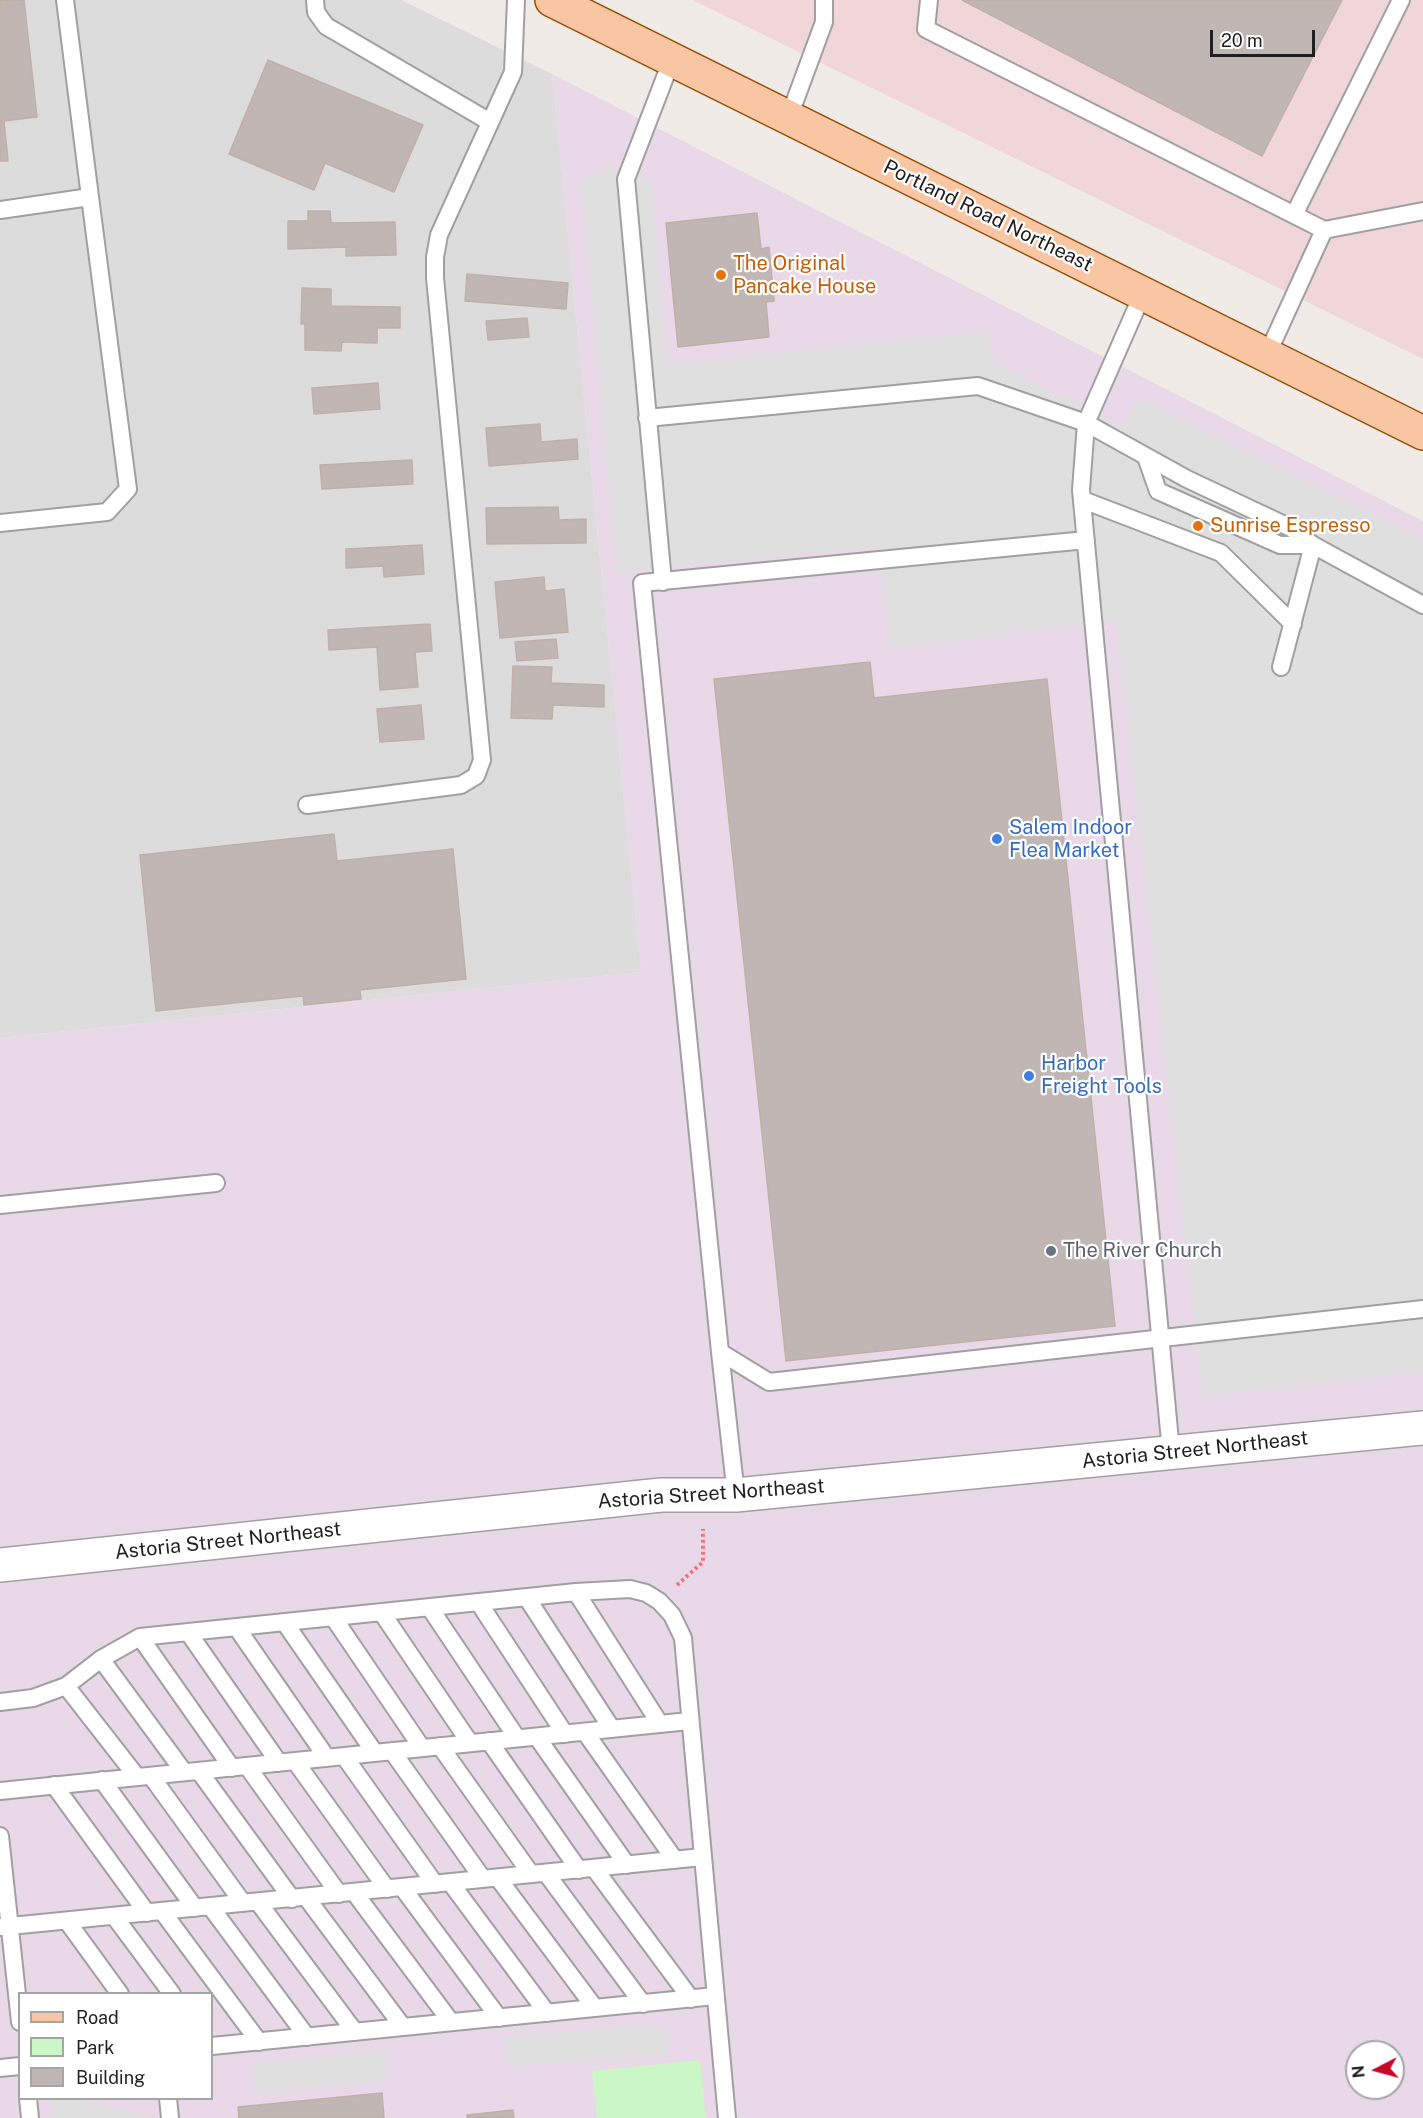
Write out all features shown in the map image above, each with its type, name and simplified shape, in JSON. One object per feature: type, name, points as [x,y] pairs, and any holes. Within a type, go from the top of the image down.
[{"type":"main road","name":"Portland Road Northeast","points":[[552,0],[1423,433]]},
{"type":"street","name":"Astoria Street Northeast","points":[[0,1565],[661,1495],[736,1495],[1423,1428]]},
{"type":"lane","points":[[0,523],[107,512],[128,489],[65,0]]},
{"type":"lane","points":[[315,0],[316,12],[326,26],[490,122]]},
{"type":"lane","points":[[307,805],[461,785],[476,776],[482,760],[435,278],[440,236],[513,72],[516,0]]},
{"type":"lane","points":[[789,117],[824,22],[824,0]]},
{"type":"lane","points":[[929,0],[926,29],[1324,230],[1423,211]]},
{"type":"lane","points":[[1294,215],[1401,0]]},
{"type":"lane","points":[[663,582],[627,179],[672,59]]},
{"type":"lane","points":[[0,210],[90,197]]},
{"type":"lane","points":[[1267,355],[1324,230]]},
{"type":"lane","points":[[1143,293],[1086,423],[1083,500],[1171,1452]]},
{"type":"lane","points":[[647,417],[978,386],[1086,423],[1186,479],[1291,528],[1313,545],[1423,605]]},
{"type":"lane","points":[[1146,457],[1158,491],[1280,545],[1313,545]]},
{"type":"lane","points":[[1083,500],[1221,553],[1293,624]]},
{"type":"lane","points":[[736,1495],[642,583],[1086,540]]},
{"type":"lane","points":[[1281,667],[1313,545]]},
{"type":"lane","points":[[0,1205],[216,1183]]},
{"type":"lane","points":[[720,1352],[769,1383],[1423,1310]]},
{"type":"lane","points":[[0,1702],[33,1698],[66,1686],[101,1659],[140,1637],[576,1592],[630,1589],[658,1601],[672,1615],[683,1638],[727,2118]]},
{"type":"lane","points":[[576,1592],[660,1724]]},
{"type":"lane","points":[[527,1598],[612,1729]]},
{"type":"lane","points":[[479,1603],[565,1734]]},
{"type":"lane","points":[[430,1608],[517,1738]]},
{"type":"lane","points":[[382,1613],[470,1743]]},
{"type":"lane","points":[[333,1617],[422,1748]]},
{"type":"lane","points":[[285,1623],[375,1753]]},
{"type":"lane","points":[[237,1628],[335,1757],[443,1883],[547,2013]]},
{"type":"lane","points":[[188,1632],[287,1762],[395,1888],[499,2018]]},
{"type":"lane","points":[[140,1637],[239,1767],[347,1893],[451,2022]]},
{"type":"lane","points":[[101,1659],[403,2027]]},
{"type":"lane","points":[[66,1686],[251,1902],[355,2032]]},
{"type":"lane","points":[[0,1791],[689,1721]]},
{"type":"lane","points":[[585,1732],[675,1860]]},
{"type":"lane","points":[[537,1737],[627,1865]]},
{"type":"lane","points":[[489,1741],[586,1869],[692,1999]]},
{"type":"lane","points":[[440,1746],[538,1874],[643,2004]]},
{"type":"lane","points":[[392,1751],[595,2008]]},
{"type":"lane","points":[[102,1780],[307,2037]]},
{"type":"lane","points":[[54,1785],[259,2042]]},
{"type":"lane","points":[[0,1836],[4,1927],[18,2010]]},
{"type":"lane","points":[[4,1927],[702,1857]]},
{"type":"lane","points":[[114,1916],[171,1992]]},
{"type":"lane","points":[[68,1921],[119,1992]]},
{"type":"lane","points":[[213,2046],[715,1996]]},
{"type":"lane","points":[[0,2068],[18,2066]]},
{"type":"lane","points":[[28,2100],[30,2118]]},
{"type":"lane","points":[[168,2100],[170,2118]]},
{"type":"path","points":[[658,1601],[703,1562],[704,1495]]},
{"type":"shaded area","points":[[0,0],[401,0],[552,74],[641,972],[0,1038]]},
{"type":"shaded area","points":[[693,0],[1423,0],[1423,359]]},
{"type":"shaded area","points":[[552,74],[1423,521],[1423,2118],[0,2118],[0,1038],[641,972]]},
{"type":"shaded area","points":[[609,166],[651,181],[667,364],[989,331],[993,363],[1124,427],[1138,397],[1423,539],[1423,1372],[1202,1396],[1116,620],[889,649],[879,547],[616,571],[581,181]]},
{"type":"shaded area","points":[[665,2025],[667,2055],[507,2066],[504,2037]]},
{"type":"shaded area","points":[[385,2051],[387,2081],[255,2093],[253,2063]]},
{"type":"shaded area","points":[[50,2100],[84,2100],[157,2118],[52,2118]]},
{"type":"green space","points":[[700,2060],[706,2118],[597,2118],[592,2071]]},
{"type":"building","points":[[0,0],[24,0],[37,117],[4,121],[8,161],[0,161]]},
{"type":"building","points":[[962,0],[1342,0],[1262,156]]},
{"type":"building","points":[[268,60],[423,125],[394,192],[325,163],[314,190],[229,154]]},
{"type":"building","points":[[308,211],[330,211],[331,223],[395,222],[396,255],[346,256],[346,247],[288,249],[288,221],[308,221]]},
{"type":"building","name":"The Original Pancake House","points":[[757,213],[761,249],[769,247],[774,301],[766,302],[769,337],[678,347],[666,223]]},
{"type":"building","points":[[467,274],[568,283],[566,309],[465,301]]},
{"type":"building","points":[[302,288],[331,289],[331,306],[400,307],[400,328],[377,328],[377,343],[342,342],[341,351],[305,350],[305,324],[301,324]]},
{"type":"building","points":[[527,318],[529,337],[488,340],[486,321]]},
{"type":"building","points":[[378,383],[380,409],[314,414],[312,388]]},
{"type":"building","points":[[540,424],[541,442],[577,439],[578,459],[489,466],[486,428]]},
{"type":"building","points":[[412,460],[413,484],[322,489],[320,465]]},
{"type":"building","points":[[558,507],[559,520],[586,519],[586,543],[487,544],[486,508]]},
{"type":"building","points":[[422,545],[424,574],[384,577],[383,566],[346,568],[346,549]]},
{"type":"building","points":[[544,577],[545,591],[564,589],[568,632],[500,638],[495,582]]},
{"type":"building","points":[[430,624],[432,651],[415,652],[418,687],[380,690],[377,647],[329,650],[328,630]]},
{"type":"building","points":[[556,639],[558,658],[517,661],[515,642]]},
{"type":"building","points":[[870,662],[874,698],[1047,679],[1115,1326],[786,1361],[714,679]]},
{"type":"building","points":[[513,666],[552,667],[551,683],[604,685],[604,707],[553,705],[552,719],[511,718]]},
{"type":"building","points":[[421,705],[424,739],[380,742],[377,709]]},
{"type":"building","points":[[334,834],[337,861],[453,849],[466,979],[360,990],[361,999],[304,1005],[303,996],[156,1011],[140,855]]},
{"type":"building","points":[[382,2093],[384,2118],[239,2118],[238,2107]]},
{"type":"building","points":[[513,2110],[514,2118],[467,2118],[467,2115]]},
{"type":"place","name":"The Original Pancake House","points":[[721,275]]},
{"type":"place","name":"Sunrise Espresso","points":[[1198,526]]},
{"type":"place","name":"Salem Indoor Flea Market","points":[[997,839]]},
{"type":"place","name":"Harbor Freight Tools","points":[[1029,1076]]},
{"type":"place","name":"The River Church","points":[[1051,1251]]}]
